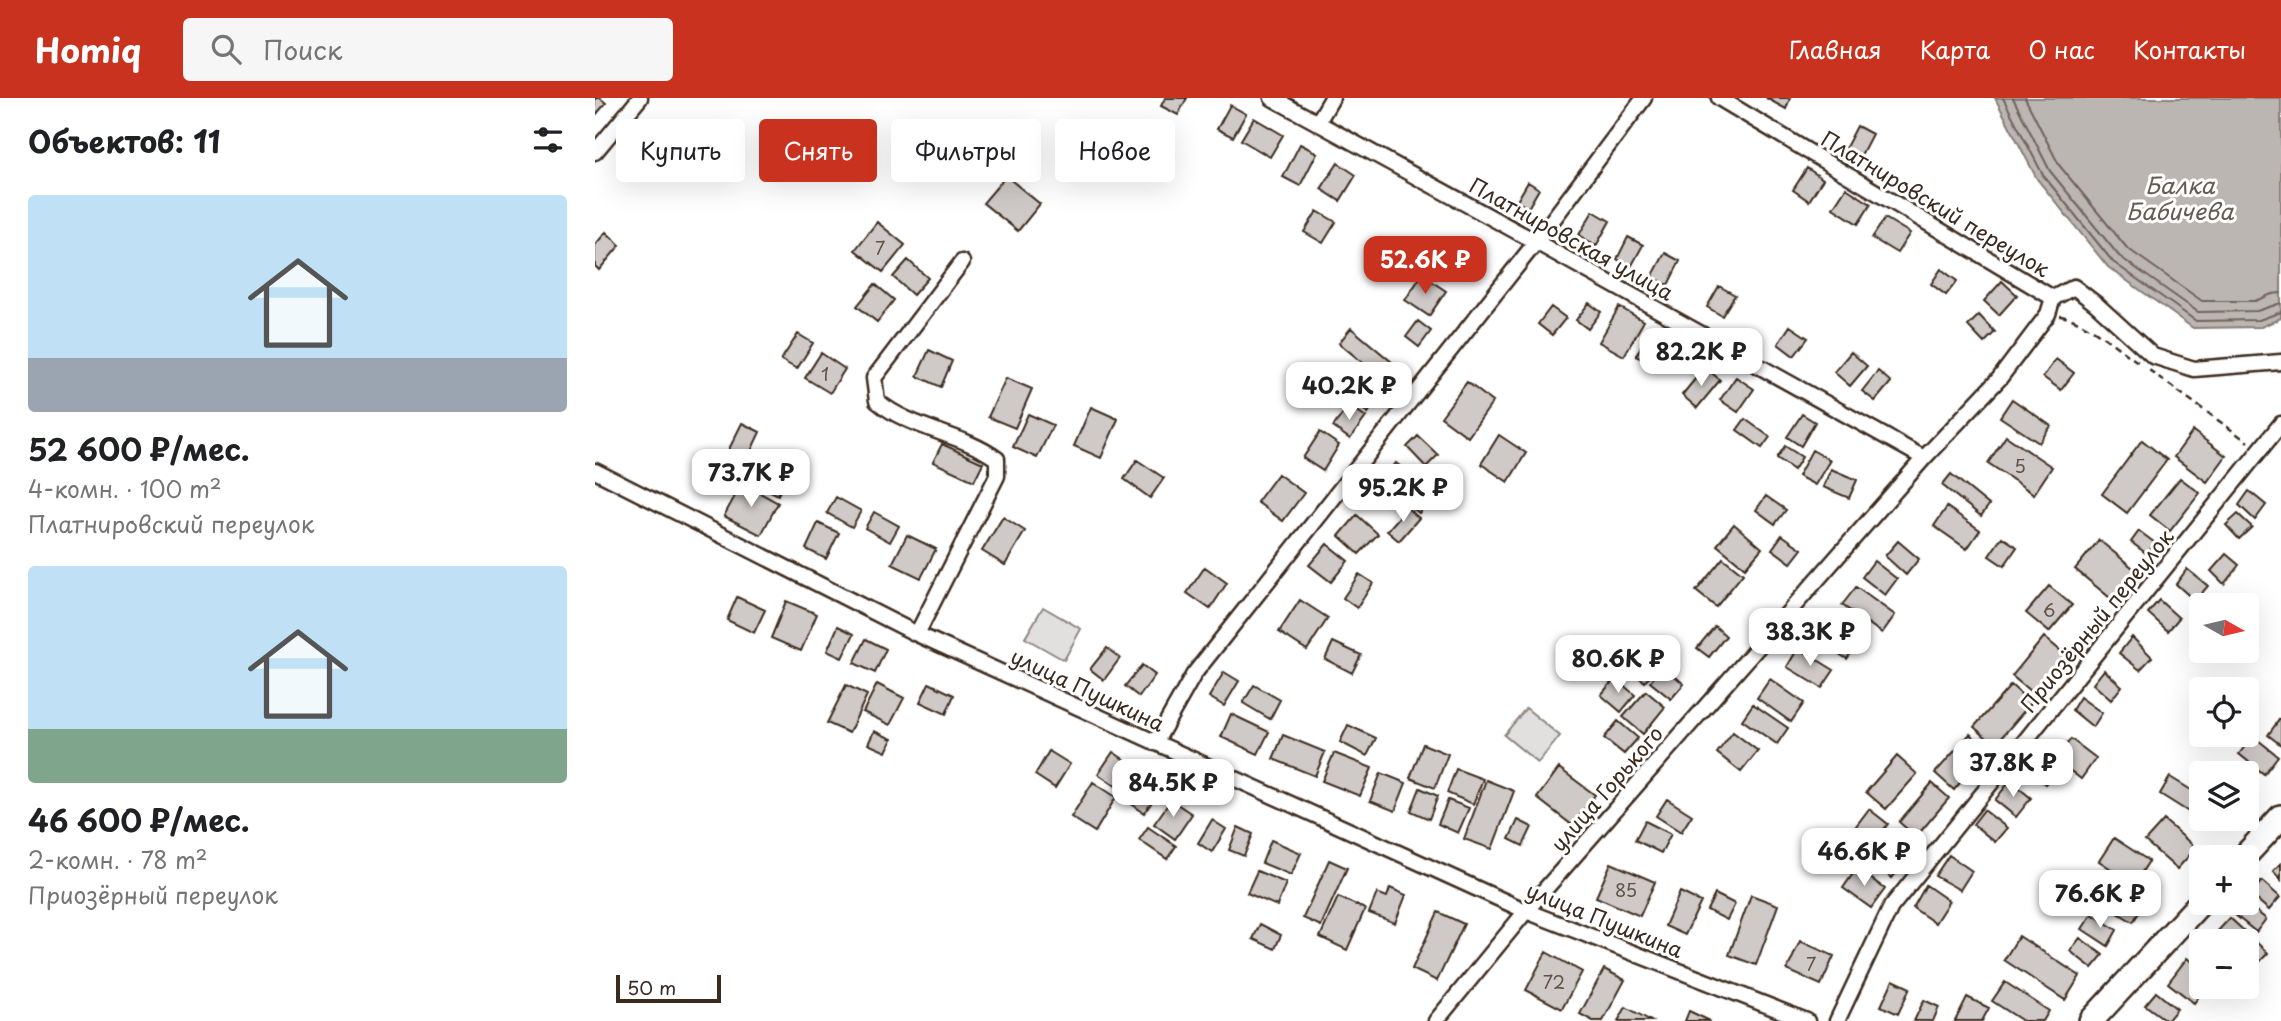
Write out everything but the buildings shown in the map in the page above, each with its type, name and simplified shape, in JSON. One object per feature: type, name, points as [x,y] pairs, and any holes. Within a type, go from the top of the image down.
[{"type":"main road","points":[[2255,845],[2281,817]]},
{"type":"main road","points":[[2091,1021],[2189,915]]},
{"type":"street","name":"Платнировская улица","points":[[1272,98],[1924,458]]},
{"type":"street","points":[[1318,122],[1332,98]]},
{"type":"street","points":[[1155,743],[1194,674],[1536,242],[1644,98]]},
{"type":"street","name":"Платнировский переулок","points":[[1719,98],[2053,298],[2074,287],[2097,304],[2153,356],[2194,369],[2281,362]]},
{"type":"street","points":[[595,152],[631,101]]},
{"type":"street","points":[[916,634],[997,476],[997,459],[981,448],[892,414],[877,401],[874,378],[962,262]]},
{"type":"street","name":"улица Горького","points":[[1436,1021],[1526,911],[1924,458],[1999,379],[2048,314],[2053,298]]},
{"type":"street","name":"Приозёрный переулок","points":[[1837,1021],[1891,907],[2281,424]]},
{"type":"street","name":"улица Пушкина","points":[[595,471],[916,634],[1155,743],[1526,911],[1807,1021]]},
{"type":"path","points":[[2048,314],[2076,322],[2138,363]]},
{"type":"path","points":[[2148,369],[2259,451]]},
{"type":"shaded area","points":[[1043,607],[1081,629],[1064,660],[1025,638]]},
{"type":"shaded area","points":[[1526,708],[1560,736],[1538,763],[1504,735]]},
{"type":"water","name":"Балка Бабичева","points":[[1995,98],[2281,98],[2281,318],[2261,327],[2193,328],[2108,267],[2037,179]]}]
